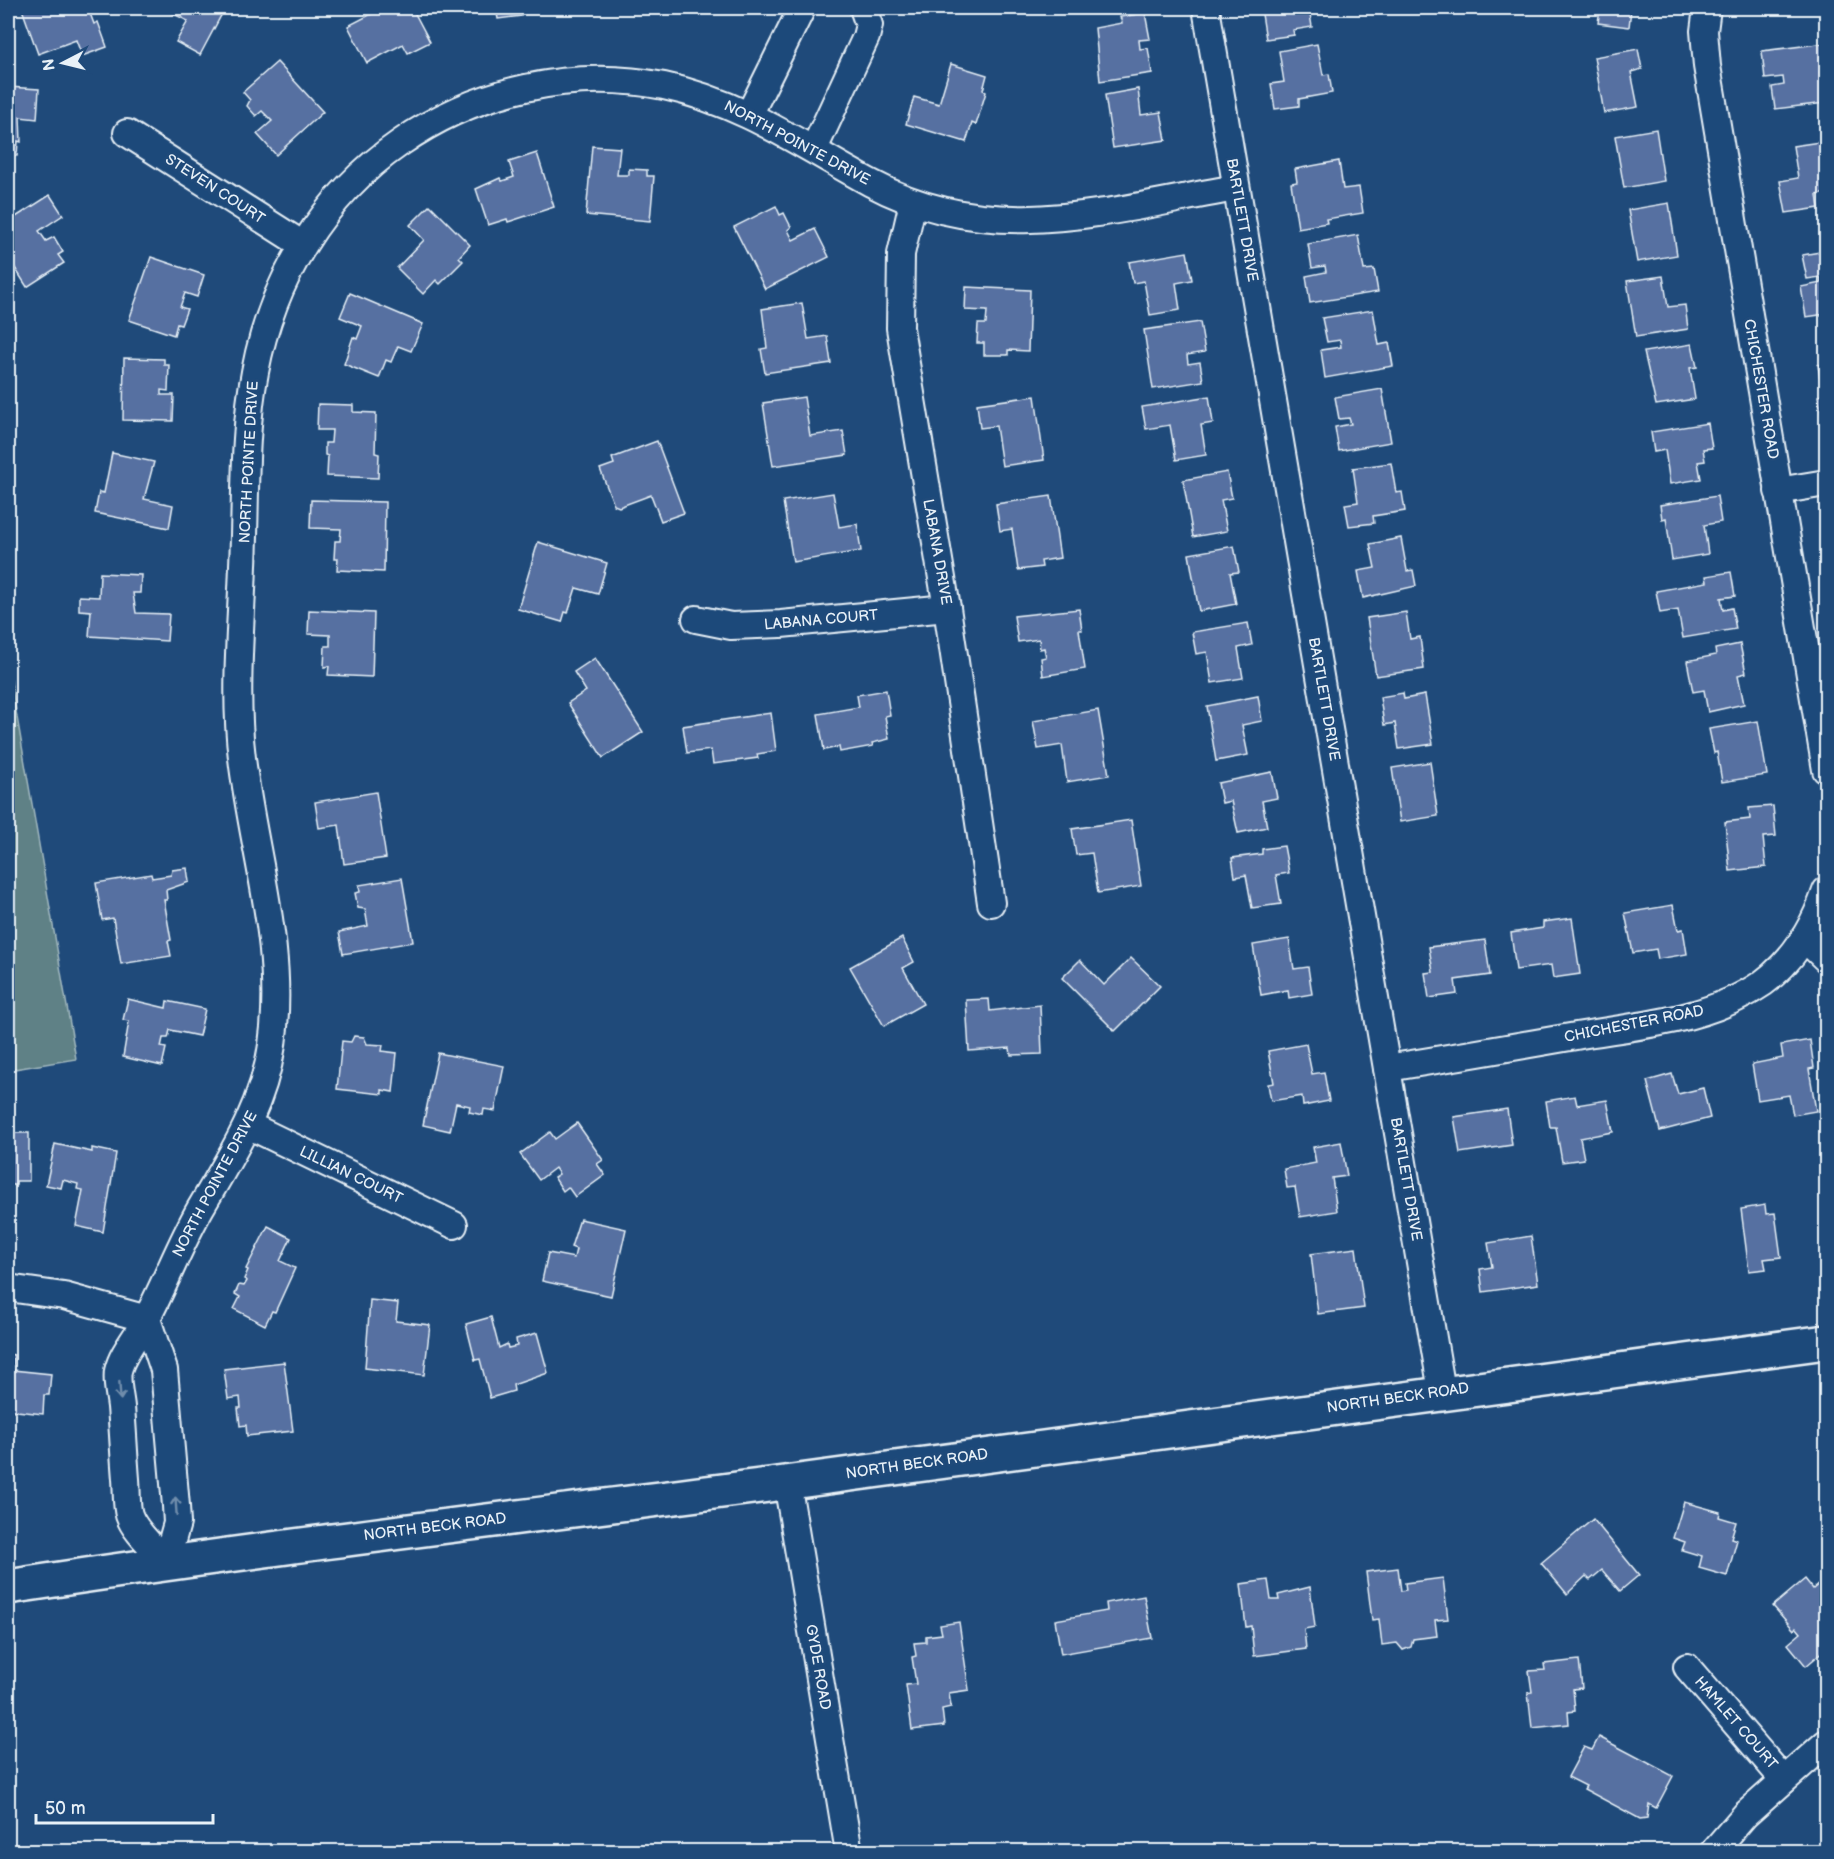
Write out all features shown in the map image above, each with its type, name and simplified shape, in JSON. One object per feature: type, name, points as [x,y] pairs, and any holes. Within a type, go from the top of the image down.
[{"type":"main road","name":"NORTH BECK ROAD","points":[[8,1587],[166,1562],[787,1482],[1442,1391],[1827,1342]]},
{"type":"street","points":[[749,115],[802,8]]},
{"type":"street","points":[[813,149],[866,37],[869,25],[863,8]]},
{"type":"street","name":"BARTLETT DRIVE","points":[[1206,8],[1442,1391]]},
{"type":"street","name":"CHICHESTER ROAD","points":[[1707,8],[1704,30],[1707,66],[1827,770]]},
{"type":"street","name":"NORTH POINTE DRIVE","points":[[166,1562],[129,1518],[118,1370],[147,1319],[197,1214],[248,1125],[270,1055],[277,989],[273,940],[238,727],[250,407],[265,328],[283,281],[303,245],[344,191],[389,150],[440,118],[501,94],[560,82],[626,81],[697,94],[749,115],[873,184],[912,202],[969,217],[1029,221],[1055,219],[1236,188]]},
{"type":"street","name":"STEVEN COURT","points":[[127,133],[303,245]]},
{"type":"street","name":"LABANA DRIVE","points":[[912,202],[901,254],[900,328],[947,608],[992,903]]},
{"type":"street","points":[[1778,491],[1827,483]]},
{"type":"street","name":"LABANA COURT","points":[[696,619],[731,626],[771,625],[947,608]]},
{"type":"street","name":"CHICHESTER ROAD","points":[[1387,1068],[1701,1013],[1730,1002],[1763,982],[1786,962],[1804,938],[1827,891]]},
{"type":"street","points":[[1804,938],[1827,959]]},
{"type":"street","name":"LILLIAN COURT","points":[[248,1125],[454,1225]]},
{"type":"street","points":[[8,1288],[64,1296],[147,1319],[164,1370],[176,1506],[177,1523],[166,1562]]},
{"type":"street","name":"GYDE ROAD","points":[[787,1482],[849,1851]]},
{"type":"street","name":"HAMLET COURT","points":[[1687,1667],[1784,1780]]},
{"type":"street","points":[[1713,1851],[1745,1815],[1827,1743]]},
{"type":"green space","points":[[8,665],[76,1059],[8,1070]]},
{"type":"building","points":[[88,8],[94,24],[98,22],[107,47],[82,56],[76,40],[38,54],[22,9]]},
{"type":"building","points":[[162,8],[225,8],[200,55],[176,42],[188,21]]},
{"type":"building","points":[[383,8],[412,8],[430,42],[408,53],[403,44],[367,63],[348,26]]},
{"type":"building","points":[[496,8],[519,8],[521,16],[498,19]]},
{"type":"building","points":[[948,8],[984,8],[949,13]]},
{"type":"building","points":[[1261,8],[1309,8],[1312,27],[1293,30],[1294,35],[1266,39]]},
{"type":"building","points":[[1600,8],[1637,8],[1637,10],[1631,9],[1629,27],[1598,23]]},
{"type":"building","points":[[1145,13],[1150,39],[1139,40],[1140,49],[1148,48],[1152,73],[1100,81],[1095,28],[1122,23],[1120,17]]},
{"type":"building","points":[[1826,43],[1826,72],[1820,72],[1825,103],[1775,109],[1772,87],[1784,85],[1783,77],[1765,79],[1762,51]]},
{"type":"building","points":[[1317,44],[1323,75],[1329,74],[1332,93],[1299,99],[1299,106],[1275,109],[1271,84],[1284,82],[1279,51]]},
{"type":"building","points":[[1638,49],[1642,69],[1631,72],[1638,107],[1604,113],[1594,57]]},
{"type":"building","points":[[277,62],[323,112],[276,155],[257,134],[272,121],[262,111],[256,116],[247,106],[250,100],[243,92]]},
{"type":"building","points":[[951,64],[987,75],[983,90],[986,92],[976,125],[972,123],[966,142],[906,124],[914,97],[939,104]]},
{"type":"building","points":[[8,87],[39,89],[37,119],[20,117],[21,142],[18,141],[17,156],[8,155]]},
{"type":"building","points":[[1138,89],[1141,115],[1161,112],[1166,140],[1113,148],[1105,95]]},
{"type":"building","points":[[1656,129],[1664,181],[1624,188],[1615,136]]},
{"type":"building","points":[[1826,141],[1826,193],[1817,195],[1819,208],[1786,213],[1780,181],[1798,178],[1793,146]]},
{"type":"building","points":[[592,146],[620,148],[617,175],[629,175],[629,169],[647,170],[647,176],[654,176],[650,221],[586,215]]},
{"type":"building","points":[[537,153],[554,207],[508,222],[507,219],[488,225],[476,189],[500,178],[502,181],[514,177],[509,162]]},
{"type":"building","points":[[1339,161],[1343,189],[1359,187],[1363,213],[1326,219],[1327,223],[1298,228],[1291,183],[1297,182],[1295,169]]},
{"type":"building","points":[[50,195],[63,215],[39,231],[46,241],[54,237],[63,252],[58,255],[64,263],[27,287],[8,257],[8,222]]},
{"type":"building","points":[[1669,203],[1677,255],[1637,262],[1628,210]]},
{"type":"building","points":[[430,205],[470,245],[459,257],[463,261],[440,284],[436,280],[423,294],[397,268],[424,240],[410,225]]},
{"type":"building","points":[[776,206],[780,215],[784,213],[791,227],[788,230],[793,240],[815,229],[829,257],[765,289],[734,227]]},
{"type":"building","points":[[1358,235],[1364,270],[1374,269],[1378,292],[1310,303],[1306,276],[1326,272],[1325,266],[1312,268],[1308,244]]},
{"type":"building","points":[[1826,251],[1826,314],[1806,317],[1801,287],[1821,283],[1820,277],[1807,279],[1802,255]]},
{"type":"building","points":[[1187,252],[1192,280],[1176,283],[1180,310],[1150,315],[1144,281],[1133,283],[1129,262]]},
{"type":"building","points":[[151,257],[204,275],[197,297],[185,293],[180,307],[187,309],[181,325],[177,324],[174,335],[129,320]]},
{"type":"building","points":[[1663,276],[1668,307],[1685,305],[1688,329],[1636,337],[1627,281]]},
{"type":"building","points":[[966,287],[1030,290],[1028,351],[1008,350],[1008,355],[984,355],[984,343],[977,343],[978,324],[986,324],[987,311],[965,310]]},
{"type":"building","points":[[350,293],[423,324],[411,351],[398,346],[391,362],[386,360],[379,378],[344,364],[353,337],[357,339],[362,326],[340,317]]},
{"type":"building","points":[[802,303],[808,339],[827,336],[831,363],[765,373],[761,349],[767,348],[762,309]]},
{"type":"building","points":[[1373,310],[1379,345],[1389,343],[1393,366],[1325,378],[1321,350],[1341,347],[1340,340],[1327,342],[1322,318]]},
{"type":"building","points":[[1200,322],[1205,352],[1187,355],[1188,364],[1200,362],[1203,381],[1153,389],[1144,330]]},
{"type":"building","points":[[1692,344],[1697,367],[1690,368],[1695,399],[1656,405],[1644,352]]},
{"type":"building","points":[[124,358],[164,359],[164,365],[169,365],[168,391],[161,390],[161,395],[174,395],[173,421],[123,420]]},
{"type":"building","points":[[1826,363],[1826,386],[1821,386],[1818,365]]},
{"type":"building","points":[[1382,389],[1391,442],[1339,451],[1335,427],[1351,424],[1349,418],[1339,419],[1335,397]]},
{"type":"building","points":[[1826,394],[1826,422],[1823,423],[1818,396]]},
{"type":"building","points":[[1035,396],[1044,460],[1002,466],[996,426],[980,428],[977,404]]},
{"type":"building","points":[[1209,396],[1213,423],[1201,425],[1206,455],[1176,460],[1170,425],[1146,429],[1142,407]]},
{"type":"building","points":[[804,397],[810,436],[843,431],[847,455],[773,466],[763,403]]},
{"type":"building","points":[[318,404],[353,405],[353,412],[376,413],[375,453],[379,454],[378,478],[327,476],[328,456],[325,455],[325,443],[331,443],[332,430],[317,430]]},
{"type":"building","points":[[1708,423],[1712,448],[1703,449],[1705,461],[1698,462],[1701,479],[1670,484],[1665,450],[1654,452],[1651,432]]},
{"type":"building","points":[[657,441],[684,513],[661,521],[651,495],[619,507],[614,505],[600,469],[614,464],[612,458]]},
{"type":"building","points":[[112,453],[154,462],[144,499],[173,505],[169,528],[95,513],[99,492],[104,493]]},
{"type":"building","points":[[1391,463],[1396,493],[1402,492],[1405,511],[1373,516],[1374,523],[1349,526],[1345,504],[1358,502],[1353,468]]},
{"type":"building","points":[[1227,472],[1232,498],[1221,500],[1227,531],[1193,537],[1183,480]]},
{"type":"building","points":[[833,493],[839,527],[857,524],[861,551],[793,562],[783,501]]},
{"type":"building","points":[[1051,496],[1060,558],[1041,561],[1042,567],[1018,570],[1012,529],[1000,531],[996,504]]},
{"type":"building","points":[[1717,496],[1721,522],[1704,525],[1708,554],[1672,560],[1666,518],[1662,519],[1660,505]]},
{"type":"building","points":[[311,500],[385,502],[384,572],[337,570],[338,559],[334,559],[335,541],[340,541],[341,529],[310,528]]},
{"type":"building","points":[[1401,538],[1407,571],[1413,570],[1416,586],[1363,598],[1358,571],[1375,568],[1370,544]]},
{"type":"building","points":[[538,542],[607,563],[598,594],[576,588],[568,613],[565,612],[562,622],[518,609]]},
{"type":"building","points":[[1234,546],[1239,572],[1230,573],[1236,604],[1199,611],[1189,554]]},
{"type":"building","points":[[1731,572],[1735,596],[1721,598],[1723,610],[1732,608],[1736,629],[1683,638],[1678,610],[1660,613],[1656,591],[1707,582],[1706,576]]},
{"type":"building","points":[[100,573],[141,575],[140,593],[133,593],[136,613],[169,614],[167,641],[89,636],[91,611],[79,610],[79,596],[99,597]]},
{"type":"building","points":[[1079,609],[1082,630],[1079,630],[1085,669],[1043,676],[1041,658],[1046,657],[1044,648],[1040,649],[1039,639],[1018,642],[1014,616]]},
{"type":"building","points":[[309,610],[374,613],[372,677],[328,675],[329,666],[324,667],[325,646],[330,646],[330,635],[308,634]]},
{"type":"building","points":[[1406,612],[1410,639],[1420,637],[1424,669],[1376,676],[1367,618]]},
{"type":"building","points":[[1248,623],[1252,645],[1238,648],[1243,678],[1212,683],[1207,652],[1196,654],[1192,632]]},
{"type":"building","points":[[1740,644],[1746,673],[1738,675],[1744,704],[1708,712],[1704,690],[1693,692],[1687,661],[1716,655],[1715,649]]},
{"type":"building","points":[[595,658],[643,732],[603,758],[568,703],[586,691],[574,672]]},
{"type":"building","points":[[886,690],[890,715],[885,716],[889,739],[872,743],[873,746],[840,752],[839,747],[824,750],[818,714],[859,707],[857,695]]},
{"type":"building","points":[[1403,693],[1404,699],[1425,695],[1433,744],[1399,749],[1395,723],[1384,725],[1380,697]]},
{"type":"building","points":[[1258,696],[1262,721],[1242,725],[1248,755],[1216,761],[1207,706]]},
{"type":"building","points":[[1098,710],[1109,775],[1067,782],[1062,745],[1038,749],[1033,721]]},
{"type":"building","points":[[771,713],[776,751],[757,754],[758,758],[713,764],[711,750],[687,753],[683,726]]},
{"type":"building","points":[[1758,721],[1767,775],[1722,782],[1717,752],[1714,753],[1709,729]]},
{"type":"building","points":[[1430,762],[1438,816],[1400,822],[1392,768]]},
{"type":"building","points":[[1272,772],[1277,798],[1262,801],[1267,827],[1238,833],[1231,801],[1222,803],[1218,783]]},
{"type":"building","points":[[376,792],[386,858],[344,864],[339,825],[319,828],[315,802]]},
{"type":"building","points":[[1773,806],[1776,836],[1763,837],[1766,867],[1730,871],[1725,822],[1750,819],[1749,808]]},
{"type":"building","points":[[1131,820],[1141,886],[1098,893],[1092,853],[1076,855],[1072,829]]},
{"type":"building","points":[[1284,846],[1289,873],[1276,875],[1281,904],[1252,908],[1246,875],[1235,877],[1232,858],[1262,854],[1262,849]]},
{"type":"building","points":[[187,868],[189,882],[166,890],[167,900],[164,900],[171,940],[168,941],[171,956],[121,964],[113,918],[102,920],[96,883],[151,874],[152,878],[171,875],[172,870]]},
{"type":"building","points":[[402,878],[413,942],[343,954],[339,932],[368,926],[365,909],[358,908],[355,893],[360,892],[359,885]]},
{"type":"building","points":[[1673,905],[1678,930],[1683,929],[1687,954],[1658,959],[1656,949],[1633,953],[1625,913]]},
{"type":"building","points":[[1572,918],[1580,974],[1553,978],[1551,965],[1516,970],[1511,933],[1543,928],[1543,922]]},
{"type":"building","points":[[902,938],[914,962],[903,968],[923,1004],[884,1026],[850,967]]},
{"type":"building","points":[[1289,939],[1294,969],[1308,967],[1312,994],[1289,998],[1288,990],[1261,995],[1253,945]]},
{"type":"building","points":[[1485,940],[1490,975],[1455,980],[1457,994],[1429,998],[1425,973],[1433,972],[1429,947]]},
{"type":"building","points":[[1131,958],[1160,986],[1115,1031],[1062,978],[1080,960],[1104,985]]},
{"type":"building","points":[[128,999],[166,1008],[167,1001],[205,1009],[199,1036],[170,1030],[168,1038],[163,1038],[161,1047],[166,1048],[162,1066],[123,1057],[129,1021],[123,1020]]},
{"type":"building","points":[[989,999],[990,1011],[1040,1005],[1042,1054],[1011,1055],[1010,1048],[969,1051],[966,1000]]},
{"type":"building","points":[[354,1036],[364,1037],[367,1044],[383,1045],[382,1051],[397,1053],[393,1092],[382,1090],[382,1094],[337,1089],[342,1041],[351,1042]]},
{"type":"building","points":[[1810,1040],[1814,1068],[1809,1069],[1816,1111],[1793,1115],[1789,1095],[1758,1100],[1752,1064],[1783,1058],[1781,1045]]},
{"type":"building","points":[[1306,1044],[1312,1074],[1324,1072],[1329,1101],[1303,1106],[1302,1096],[1271,1101],[1268,1084],[1274,1083],[1268,1051]]},
{"type":"building","points":[[438,1053],[504,1066],[495,1111],[484,1109],[483,1115],[469,1112],[470,1106],[456,1103],[450,1131],[423,1125]]},
{"type":"building","points":[[1672,1074],[1678,1094],[1703,1088],[1710,1118],[1660,1131],[1647,1081]]},
{"type":"building","points":[[1575,1096],[1577,1105],[1607,1100],[1613,1132],[1580,1138],[1584,1159],[1562,1162],[1556,1127],[1550,1127],[1546,1101]]},
{"type":"building","points":[[1507,1109],[1512,1145],[1460,1153],[1454,1117]]},
{"type":"building","points":[[577,1123],[603,1160],[597,1164],[605,1175],[575,1197],[568,1187],[563,1191],[554,1177],[559,1174],[555,1168],[539,1180],[520,1154],[550,1132],[555,1139]]},
{"type":"building","points":[[8,1133],[29,1133],[29,1181],[16,1181],[16,1185],[8,1185]]},
{"type":"building","points":[[1341,1142],[1347,1176],[1332,1178],[1337,1211],[1300,1217],[1295,1187],[1287,1188],[1284,1169],[1316,1163],[1313,1147]]},
{"type":"building","points":[[55,1144],[92,1152],[92,1148],[116,1153],[103,1232],[76,1226],[83,1190],[77,1189],[78,1184],[63,1180],[61,1188],[46,1185]]},
{"type":"building","points":[[1765,1205],[1766,1214],[1775,1213],[1781,1257],[1764,1259],[1766,1269],[1749,1271],[1741,1209]]},
{"type":"building","points":[[580,1219],[626,1229],[611,1296],[542,1281],[548,1253],[574,1258],[576,1249],[571,1247]]},
{"type":"building","points":[[268,1226],[291,1238],[280,1261],[295,1268],[275,1312],[272,1311],[265,1325],[234,1309],[240,1297],[235,1294],[239,1285],[244,1286],[247,1281],[244,1279],[248,1270],[246,1269]]},
{"type":"building","points":[[1531,1236],[1538,1284],[1483,1292],[1480,1269],[1492,1267],[1488,1243]]},
{"type":"building","points":[[1356,1248],[1364,1308],[1318,1314],[1311,1254]]},
{"type":"building","points":[[370,1300],[398,1303],[396,1321],[430,1325],[424,1375],[365,1368]]},
{"type":"building","points":[[491,1317],[499,1348],[507,1344],[508,1348],[517,1346],[516,1339],[537,1333],[548,1373],[513,1385],[514,1391],[490,1398],[480,1359],[475,1360],[466,1324]]},
{"type":"building","points":[[8,1354],[14,1355],[13,1370],[51,1374],[49,1395],[44,1395],[43,1414],[8,1410]]},
{"type":"building","points":[[284,1362],[293,1431],[247,1436],[246,1425],[240,1426],[238,1408],[241,1408],[240,1397],[228,1399],[224,1369]]},
{"type":"building","points":[[1684,1502],[1720,1512],[1719,1517],[1736,1522],[1731,1538],[1737,1540],[1727,1576],[1699,1568],[1702,1556],[1682,1550],[1685,1542],[1673,1538]]},
{"type":"building","points":[[1593,1519],[1639,1575],[1620,1591],[1602,1570],[1590,1580],[1586,1576],[1567,1594],[1541,1563]]},
{"type":"building","points":[[1398,1568],[1401,1591],[1406,1590],[1405,1583],[1443,1578],[1448,1619],[1435,1620],[1437,1636],[1413,1639],[1411,1647],[1403,1650],[1397,1643],[1382,1645],[1379,1619],[1372,1620],[1366,1572]]},
{"type":"building","points":[[1805,1579],[1813,1589],[1820,1583],[1826,1591],[1826,1649],[1806,1666],[1788,1644],[1801,1633],[1796,1627],[1794,1630],[1773,1606]]},
{"type":"building","points":[[1268,1580],[1271,1600],[1279,1600],[1278,1595],[1310,1587],[1315,1627],[1304,1629],[1306,1649],[1254,1656],[1251,1626],[1246,1627],[1241,1584]]},
{"type":"building","points":[[1144,1596],[1152,1638],[1061,1654],[1055,1620],[1107,1611],[1106,1603]]},
{"type":"building","points":[[959,1622],[969,1690],[949,1693],[951,1707],[942,1709],[944,1726],[912,1730],[906,1685],[916,1684],[912,1657],[916,1656],[914,1643],[926,1642],[926,1636],[942,1634],[940,1625]]},
{"type":"building","points":[[1579,1660],[1582,1688],[1573,1689],[1575,1711],[1568,1712],[1569,1724],[1532,1728],[1528,1693],[1532,1692],[1529,1671],[1545,1670],[1544,1664]]},
{"type":"building","points":[[1599,1737],[1673,1776],[1656,1808],[1649,1804],[1647,1818],[1640,1819],[1584,1789],[1586,1786],[1568,1777],[1584,1747],[1592,1750]]}]
